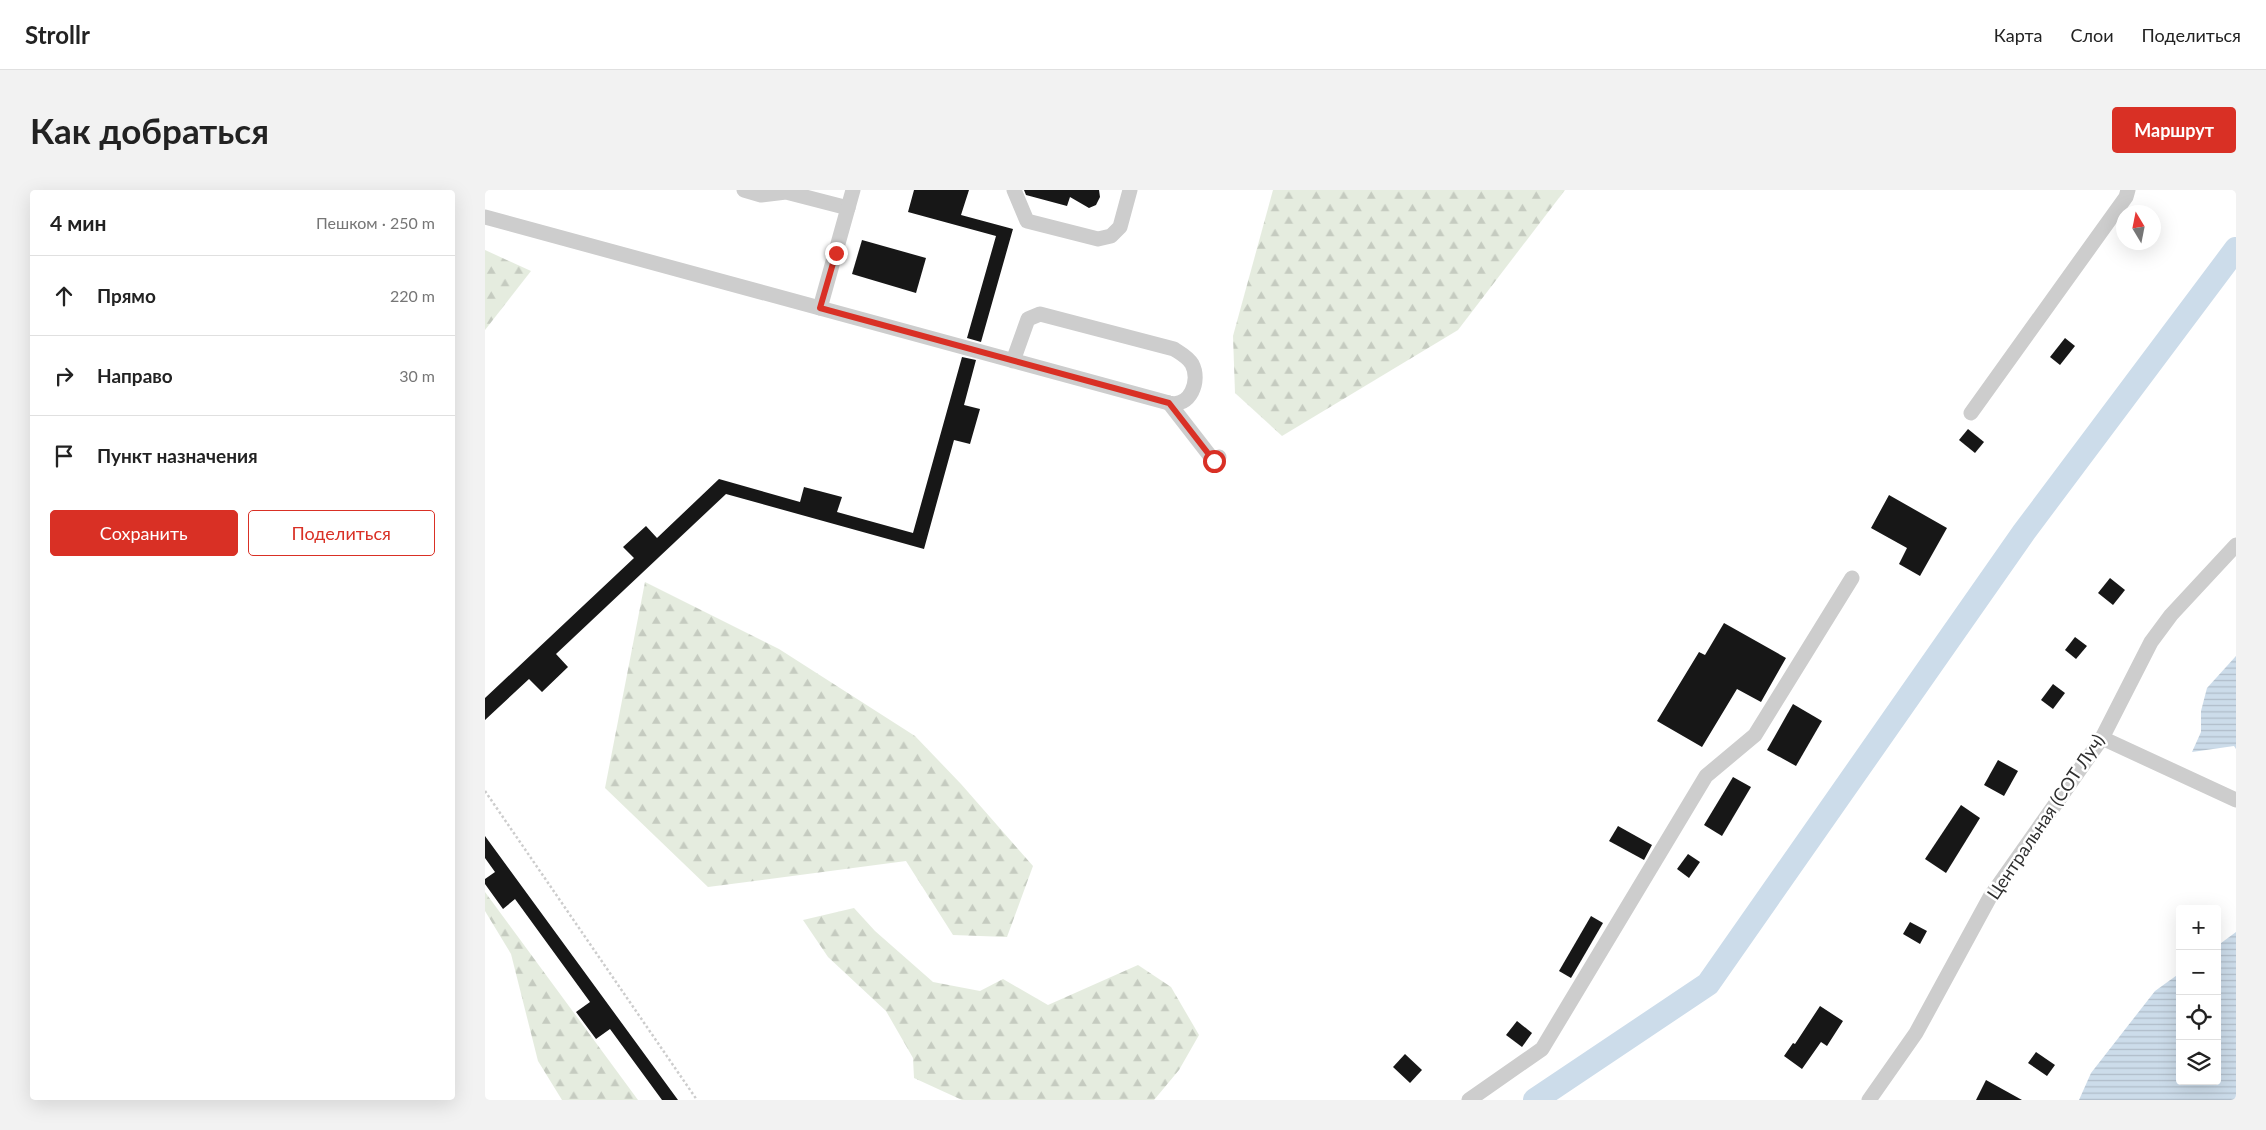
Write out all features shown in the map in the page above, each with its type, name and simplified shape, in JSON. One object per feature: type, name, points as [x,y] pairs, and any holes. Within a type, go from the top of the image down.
[{"type":"street","points":[[744,190],[761,195],[786,192],[848,208]]},
{"type":"street","points":[[820,308],[853,190]]},
{"type":"street","points":[[1014,190],[1027,221],[1098,240],[1111,236],[1120,227],[1130,190]]},
{"type":"street","points":[[1971,413],[2126,198],[2128,190]]},
{"type":"street","points":[[485,217],[1013,361],[1169,403],[1183,402],[1193,392],[1195,380],[1193,365],[1186,357],[1173,349],[1040,314],[1028,320],[1013,361]]},
{"type":"street","points":[[1169,403],[1214,461],[1219,457]]},
{"type":"street","name":"Центральная (СОТ Луч)","points":[[1869,1100],[1916,1033],[1990,897],[2102,738],[2151,642],[2171,615],[2236,545]]},
{"type":"street","points":[[1469,1100],[1542,1049],[1706,776],[1755,735],[1852,578]]},
{"type":"street","points":[[2102,738],[2236,800]]},
{"type":"path","points":[[485,791],[697,1100]]},
{"type":"green space","points":[[1273,190],[1565,190],[1458,330],[1282,436],[1235,393],[1233,336]]},
{"type":"green space","points":[[485,250],[531,271],[485,330]]},
{"type":"green space","points":[[645,582],[779,649],[915,736],[961,784],[1033,866],[1007,937],[953,935],[906,861],[708,887],[605,788]]},
{"type":"green space","points":[[485,892],[638,1100],[562,1100],[538,1061],[511,954],[485,911]]},
{"type":"green space","points":[[854,908],[875,931],[933,982],[980,991],[1003,979],[1048,1005],[1138,965],[1171,987],[1199,1035],[1179,1070],[1154,1100],[962,1100],[914,1078],[913,1058],[886,1011],[828,957],[803,920]]},
{"type":"water","points":[[2236,656],[2236,749],[2234,746],[2192,752],[2201,732],[2201,711],[2207,688]]},
{"type":"water","points":[[2236,932],[2236,1100],[2079,1100],[2091,1073],[2155,991],[2176,976],[2176,1085],[2221,1085],[2221,943]]},
{"type":"building","points":[[914,190],[969,190],[961,215],[1013,229],[981,342],[967,338],[996,236],[908,212]]},
{"type":"building","points":[[1024,190],[1099,190],[1100,197],[1096,205],[1089,208],[1070,197],[1067,206],[1026,195]]},
{"type":"building","points":[[862,240],[926,258],[916,293],[852,274]]},
{"type":"building","points":[[2065,338],[2075,346],[2060,365],[2050,357]]},
{"type":"building","points":[[962,357],[976,360],[964,405],[980,409],[970,444],[954,440],[924,549],[726,494],[556,654],[568,667],[542,692],[529,679],[485,720],[485,698],[634,558],[623,547],[646,526],[657,538],[719,479],[800,502],[804,487],[842,497],[837,512],[913,533]]},
{"type":"building","points":[[1968,429],[1984,442],[1975,453],[1959,440]]},
{"type":"building","points":[[1889,495],[1947,528],[1920,576],[1899,564],[1907,548],[1871,528]]},
{"type":"building","points":[[2110,578],[2125,590],[2113,605],[2098,593]]},
{"type":"building","points":[[1724,623],[1786,658],[1761,702],[1737,689],[1702,747],[1657,721],[1699,652],[1705,655]]},
{"type":"building","points":[[2075,637],[2087,646],[2076,659],[2065,650]]},
{"type":"building","points":[[2053,684],[2065,693],[2053,709],[2041,700]]},
{"type":"building","points":[[1793,704],[1822,721],[1796,766],[1767,750]]},
{"type":"building","points":[[1998,760],[2018,771],[2004,796],[1984,785]]},
{"type":"building","points":[[1733,777],[1751,787],[1722,836],[1704,825]]},
{"type":"building","points":[[1961,805],[1980,818],[1946,873],[1925,859]]},
{"type":"building","points":[[1618,826],[1652,845],[1644,860],[1609,841]]},
{"type":"building","points":[[485,836],[678,1100],[662,1100],[610,1029],[596,1039],[576,1012],[590,1002],[515,899],[503,909],[485,884],[485,879],[495,872],[485,858]]},
{"type":"building","points":[[1688,854],[1700,862],[1689,878],[1677,869]]},
{"type":"building","points":[[1591,916],[1603,923],[1571,978],[1559,971]]},
{"type":"building","points":[[1910,922],[1927,931],[1920,944],[1903,934]]},
{"type":"building","points":[[1820,1006],[1843,1021],[1827,1046],[1821,1042],[1802,1069],[1784,1056],[1793,1043],[1795,1044]]},
{"type":"building","points":[[1517,1021],[1532,1033],[1522,1047],[1506,1035]]},
{"type":"building","points":[[2036,1052],[2055,1065],[2047,1076],[2028,1063]]},
{"type":"building","points":[[1405,1054],[1422,1070],[1410,1083],[1393,1067]]},
{"type":"building","points":[[1986,1080],[2022,1100],[1976,1100]]},
{"type":"waterway","points":[[1535,1100],[1708,984],[2024,532],[2236,249]]},
{"type":"route","points":[[836,253],[820,308],[1169,403],[1214,461]]}]
